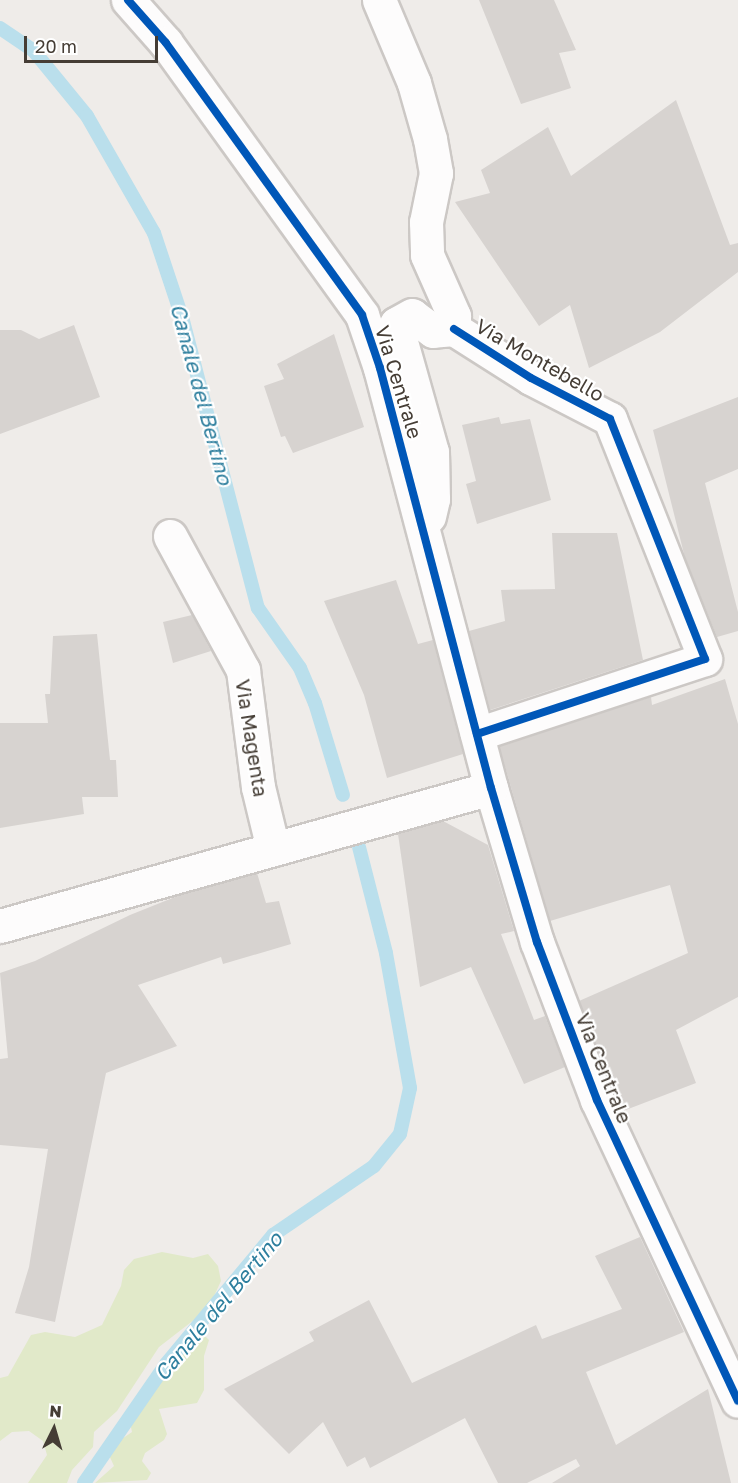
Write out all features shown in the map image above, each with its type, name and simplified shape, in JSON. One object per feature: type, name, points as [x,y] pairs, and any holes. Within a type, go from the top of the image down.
[{"type":"street","name":"Via Centrale","points":[[128,0],[166,43],[362,315],[381,368],[491,788],[537,942],[597,1100],[738,1401]]},
{"type":"street","name":"Via Montebello","points":[[379,0],[414,83],[430,139],[436,172],[426,222],[427,255],[454,316],[454,329]]},
{"type":"street","name":"Via Montebello","points":[[425,534],[433,499],[432,452],[396,324],[412,315],[433,331],[454,329],[531,378],[610,419],[705,658],[477,734]]},
{"type":"street","name":"Via Magenta","points":[[170,536],[243,670],[258,788],[286,845]]},
{"type":"street","points":[[0,926],[491,788]]},
{"type":"green space","points":[[162,1252],[193,1258],[208,1254],[218,1266],[221,1281],[208,1309],[159,1347],[117,1411],[94,1432],[93,1447],[72,1470],[67,1483],[28,1483],[47,1455],[43,1441],[29,1431],[12,1432],[0,1441],[0,1378],[8,1376],[31,1335],[45,1332],[75,1337],[102,1325],[121,1286],[124,1270],[134,1259]]},
{"type":"green space","points":[[203,1334],[209,1340],[204,1356],[204,1390],[197,1403],[159,1409],[167,1434],[164,1440],[145,1453],[142,1461],[151,1473],[147,1480],[95,1483],[114,1466],[108,1453],[113,1445],[132,1432],[129,1417],[134,1402],[154,1389],[197,1335]]},
{"type":"building","points":[[479,0],[554,0],[576,50],[559,53],[571,88],[521,104]]},
{"type":"building","points":[[676,100],[730,245],[738,243],[738,272],[660,332],[589,368],[570,305],[539,326],[455,202],[490,193],[481,170],[548,127],[571,176]]},
{"type":"building","points":[[74,325],[100,397],[0,434],[0,330],[21,330],[39,339]]},
{"type":"building","points":[[334,334],[364,427],[293,453],[285,436],[281,437],[264,386],[284,379],[277,364]]},
{"type":"building","points":[[738,397],[738,469],[705,483],[738,612],[738,631],[717,637],[685,558],[653,430]]},
{"type":"building","points":[[499,417],[501,424],[530,419],[551,500],[477,524],[466,484],[476,481],[462,425]]},
{"type":"building","points":[[552,533],[617,533],[643,660],[490,710],[469,631],[505,621],[501,590],[555,589]]},
{"type":"building","points":[[396,580],[418,644],[433,640],[463,754],[387,778],[364,695],[324,601]]},
{"type":"building","points":[[192,615],[211,651],[173,663],[163,622]]},
{"type":"building","points":[[97,634],[110,760],[116,760],[118,797],[82,797],[84,814],[0,828],[0,723],[48,723],[45,694],[50,694],[53,636]]},
{"type":"building","points":[[725,679],[738,724],[738,997],[676,1030],[696,1083],[623,1111],[579,1001],[688,953],[670,885],[550,921],[499,746],[651,697],[652,705]]},
{"type":"building","points":[[443,821],[488,845],[514,931],[501,934],[534,1020],[545,1016],[565,1067],[524,1084],[471,967],[420,987],[398,834]]},
{"type":"building","points":[[257,873],[266,903],[279,901],[291,944],[223,964],[221,957],[138,985],[177,1046],[106,1073],[55,1322],[15,1313],[29,1267],[48,1149],[0,1145],[0,1059],[8,1058],[0,973],[35,961],[130,915],[180,895]]},
{"type":"building","points":[[640,1237],[684,1332],[586,1372],[616,1445],[708,1389],[731,1483],[552,1483],[580,1466],[576,1459],[527,1483],[498,1483],[465,1418],[370,1468],[365,1457],[347,1467],[323,1422],[289,1454],[224,1389],[314,1341],[309,1332],[369,1300],[412,1383],[536,1325],[542,1339],[622,1309],[595,1256]]},
{"type":"waterway","name":"Canale del Bertino","points":[[0,28],[33,50],[87,116],[154,233],[182,317],[258,608],[300,668],[315,703],[343,795]]},
{"type":"waterway","name":"Canale del Bertino","points":[[84,1483],[166,1364],[273,1235],[374,1166],[400,1134],[410,1088],[386,953],[359,847]]},
{"type":"cycle path","points":[[128,0],[166,43],[362,315],[380,368],[491,788],[537,942],[597,1100],[738,1401]]},
{"type":"cycle path","points":[[454,329],[531,378],[610,419],[705,659],[477,734]]}]
